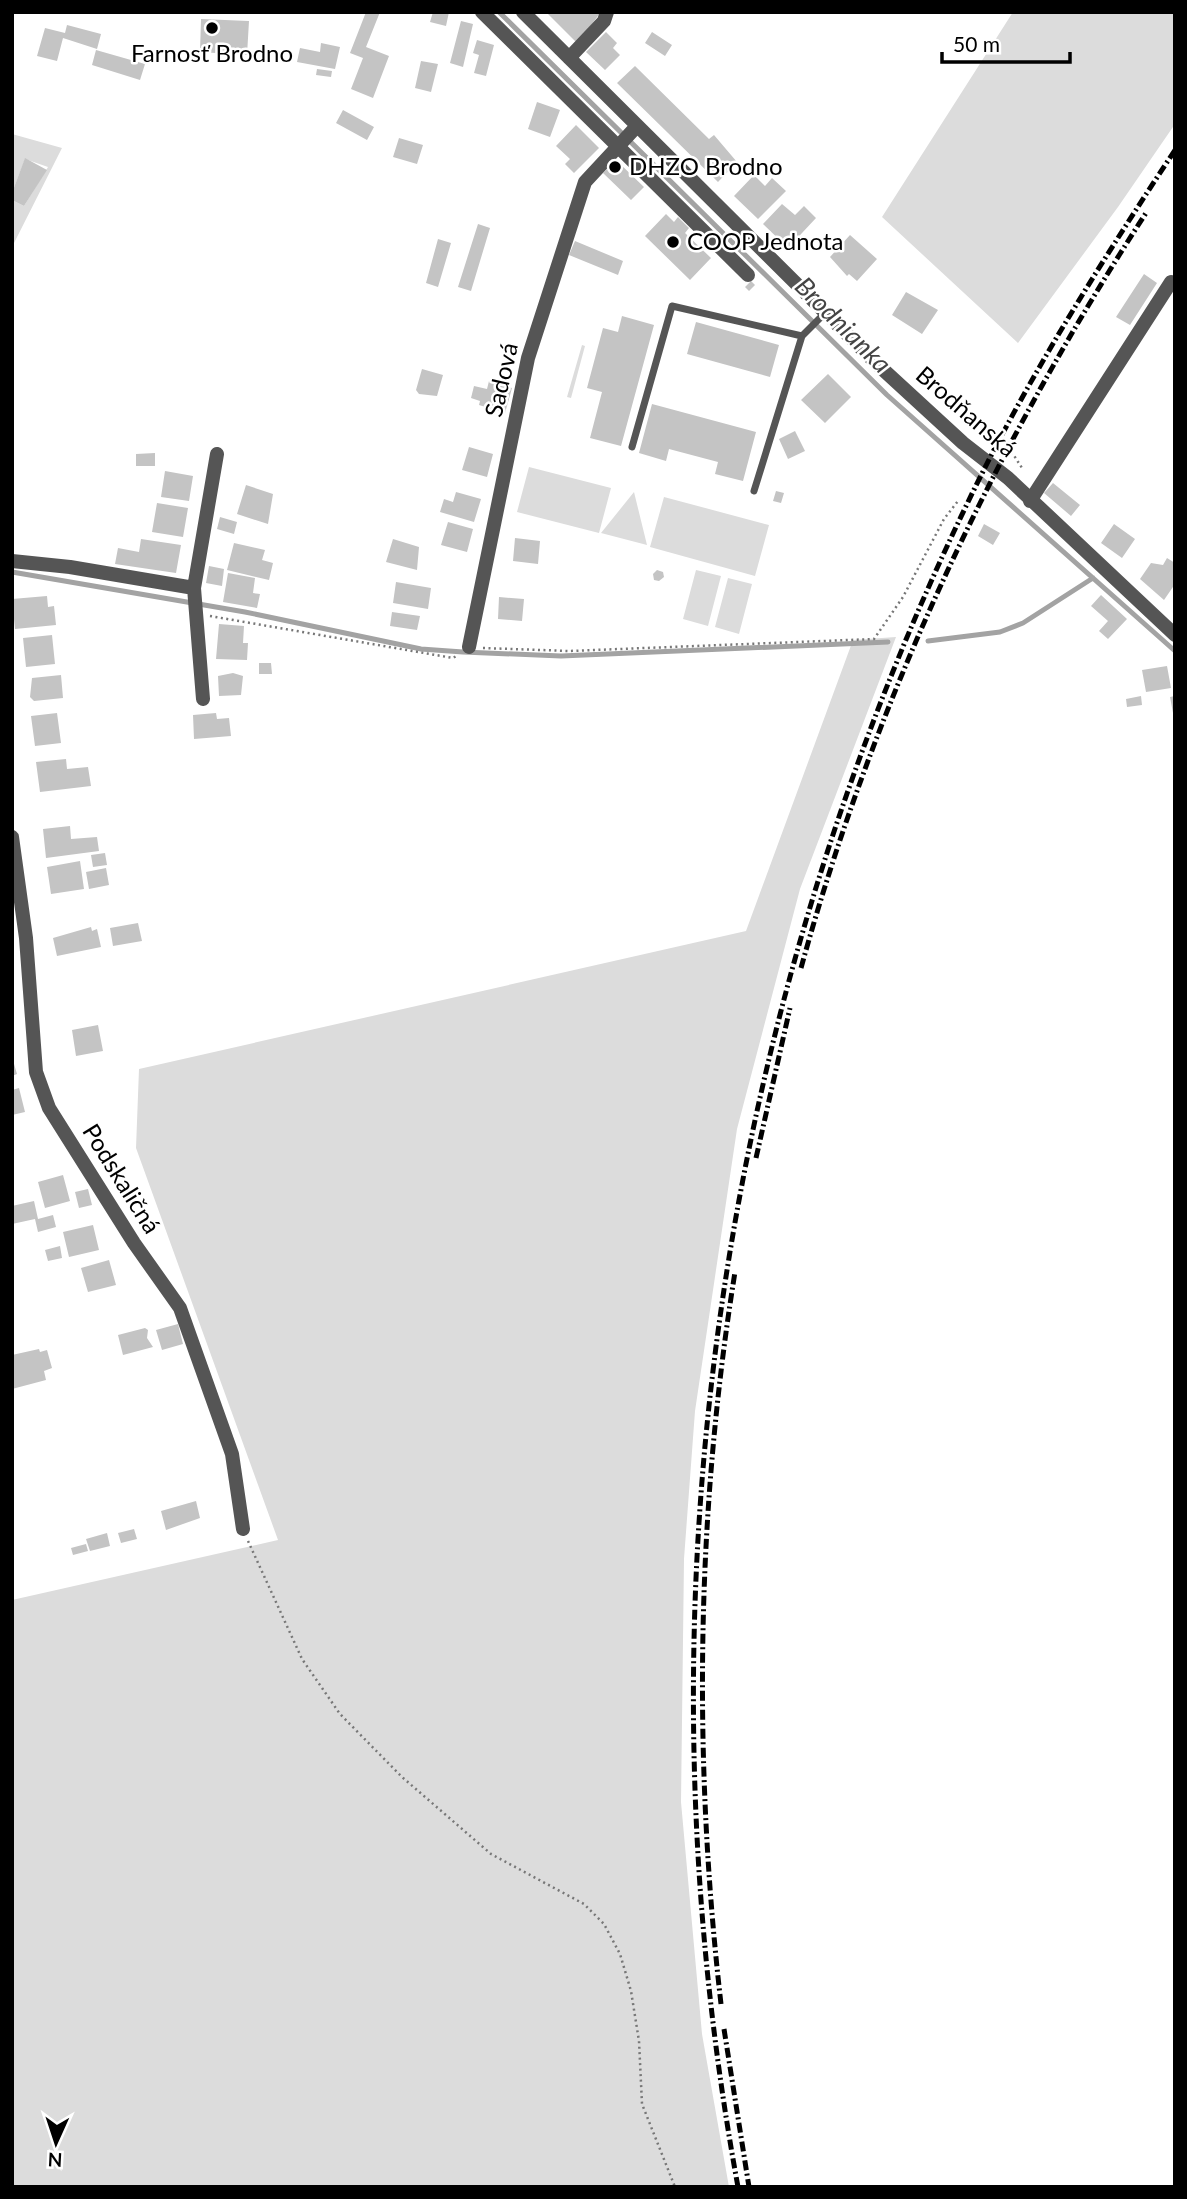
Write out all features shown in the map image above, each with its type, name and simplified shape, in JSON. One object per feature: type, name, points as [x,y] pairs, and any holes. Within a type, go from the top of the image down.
[{"type":"street","name":"Brodňanská","points":[[482,12],[626,137],[1175,635]]},
{"type":"street","name":"Brodňanská","points":[[523,12],[569,58],[626,137],[748,275]]},
{"type":"street","points":[[569,58],[604,21],[607,12]]},
{"type":"street","name":"Sadová","points":[[464,651],[528,358],[585,182],[626,137]]},
{"type":"street","points":[[1030,501],[1171,282]]},
{"type":"street","points":[[203,699],[196,603],[218,454]]},
{"type":"street","points":[[12,562],[70,566],[196,603]]},
{"type":"street","name":"Podskaličná","points":[[12,837],[26,938],[36,1072],[49,1108],[134,1243],[180,1308],[232,1454],[243,1530]]},
{"type":"lane","points":[[632,447],[672,306],[802,336]]},
{"type":"lane","points":[[754,491],[802,336],[822,315]]},
{"type":"path","points":[[196,603],[453,658],[464,651],[589,650],[874,639],[904,597],[944,519],[958,501]]},
{"type":"path","points":[[243,1530],[302,1660],[340,1714],[402,1777],[491,1854],[584,1904],[604,1924],[620,1954],[631,1990],[639,2041],[642,2104],[675,2187]]},
{"type":"shaded area","points":[[1013,12],[1175,12],[1175,124],[1018,343],[882,217]]},
{"type":"shaded area","points":[[12,134],[62,148],[12,247],[12,200],[24,206],[48,167],[25,159],[12,193]]},
{"type":"shaded area","points":[[582,345],[585,346],[571,398],[567,397]]},
{"type":"shaded area","points":[[529,467],[611,488],[599,533],[517,512]]},
{"type":"shaded area","points":[[634,492],[647,545],[601,533]]},
{"type":"shaded area","points":[[664,497],[769,525],[755,576],[650,547]]},
{"type":"shaded area","points":[[696,570],[721,576],[708,626],[683,619]]},
{"type":"shaded area","points":[[728,578],[752,584],[739,634],[715,627]]},
{"type":"shaded area","points":[[896,637],[800,889],[737,1129],[695,1411],[684,1559],[681,1802],[702,2034],[729,2187],[12,2187],[12,1600],[278,1540],[136,1148],[139,1069],[746,931],[853,640]]},
{"type":"building","points":[[366,12],[380,12],[366,47],[389,56],[373,98],[351,89],[363,58],[350,53]]},
{"type":"building","points":[[433,12],[449,12],[446,26],[430,22]]},
{"type":"building","points":[[546,12],[577,13],[601,12],[577,43]]},
{"type":"building","points":[[201,19],[249,21],[247,55],[200,52]]},
{"type":"building","points":[[461,21],[473,24],[463,67],[450,63]]},
{"type":"building","points":[[67,25],[101,34],[97,49],[63,38],[57,61],[37,56],[45,28],[65,33]]},
{"type":"building","points":[[606,32],[617,43],[613,48],[620,55],[605,70],[586,52]]},
{"type":"building","points":[[652,32],[672,45],[665,56],[645,43]]},
{"type":"building","points":[[477,40],[494,45],[486,76],[474,73],[479,55],[473,53]]},
{"type":"building","points":[[321,43],[340,47],[335,69],[297,62],[300,48],[320,52]]},
{"type":"building","points":[[96,50],[145,64],[140,80],[92,65]]},
{"type":"building","points":[[421,61],[438,64],[431,92],[415,88]]},
{"type":"building","points":[[635,66],[709,139],[714,135],[737,162],[718,182],[617,83]]},
{"type":"building","points":[[317,69],[332,71],[331,77],[316,75]]},
{"type":"building","points":[[537,102],[560,110],[550,137],[528,129]]},
{"type":"building","points":[[343,110],[374,127],[367,140],[336,123]]},
{"type":"building","points":[[576,125],[599,148],[574,173],[565,164],[570,159],[556,146]]},
{"type":"building","points":[[399,138],[423,145],[417,164],[393,157]]},
{"type":"building","points":[[25,158],[47,170],[24,206],[12,200],[12,193]]},
{"type":"building","points":[[616,160],[644,187],[631,200],[603,173]]},
{"type":"building","points":[[754,175],[765,186],[772,178],[786,191],[758,219],[734,196]]},
{"type":"building","points":[[782,204],[795,215],[804,206],[816,218],[788,248],[763,224]]},
{"type":"building","name":"COOP Jednota","points":[[666,214],[674,222],[678,217],[689,228],[685,233],[711,258],[690,280],[645,236]]},
{"type":"building","points":[[478,224],[490,228],[471,291],[458,287]]},
{"type":"building","points":[[850,235],[877,259],[857,281],[849,274],[847,276],[830,257]]},
{"type":"building","points":[[438,239],[451,243],[438,287],[426,283]]},
{"type":"building","points":[[575,241],[623,261],[618,275],[569,255]]},
{"type":"building","points":[[1144,274],[1157,283],[1130,325],[1116,317]]},
{"type":"building","points":[[751,281],[755,285],[749,291],[745,287]]},
{"type":"building","points":[[906,292],[938,310],[922,334],[892,315]]},
{"type":"building","points":[[622,316],[654,325],[621,446],[590,438],[602,392],[587,388],[603,328],[618,332]]},
{"type":"building","points":[[696,322],[779,345],[770,377],[687,354]]},
{"type":"building","points":[[422,369],[443,375],[437,396],[419,394],[416,390]]},
{"type":"building","points":[[828,374],[851,397],[825,423],[801,400]]},
{"type":"building","points":[[489,381],[512,388],[505,413],[479,405],[480,401],[471,398],[474,386],[487,389]]},
{"type":"building","points":[[652,404],[756,432],[743,481],[715,474],[718,462],[669,449],[666,461],[639,453]]},
{"type":"building","points":[[795,431],[805,451],[788,459],[779,439]]},
{"type":"building","points":[[469,447],[493,454],[487,477],[462,470]]},
{"type":"building","points":[[155,453],[155,466],[136,466],[136,454]]},
{"type":"building","points":[[165,471],[193,476],[189,501],[161,497]]},
{"type":"building","points":[[1053,483],[1080,505],[1071,516],[1044,493]]},
{"type":"building","points":[[246,485],[273,494],[268,524],[237,514]]},
{"type":"building","points":[[776,491],[784,493],[781,503],[773,501]]},
{"type":"building","points":[[456,492],[481,499],[474,522],[440,512],[444,499],[453,502]]},
{"type":"building","points":[[157,503],[188,508],[183,537],[152,532]]},
{"type":"building","points":[[220,517],[237,522],[234,534],[217,529]]},
{"type":"building","points":[[448,522],[473,529],[467,552],[441,545]]},
{"type":"building","points":[[984,524],[1000,533],[993,545],[978,536]]},
{"type":"building","points":[[1114,524],[1135,539],[1122,558],[1101,543]]},
{"type":"building","points":[[515,538],[540,541],[538,564],[513,561]]},
{"type":"building","points":[[141,539],[181,545],[176,573],[115,564],[118,548],[139,552]]},
{"type":"building","points":[[393,539],[419,547],[417,570],[386,562]]},
{"type":"building","points":[[234,543],[265,550],[262,560],[273,563],[269,580],[227,570]]},
{"type":"building","points":[[1167,558],[1175,563],[1175,584],[1164,600],[1140,579],[1151,563],[1163,565]]},
{"type":"building","points":[[209,566],[224,569],[222,586],[206,583]]},
{"type":"building","points":[[657,570],[663,572],[664,577],[659,581],[654,580],[653,574]]},
{"type":"building","points":[[228,573],[255,578],[253,593],[260,594],[257,608],[223,602]]},
{"type":"building","points":[[396,582],[431,588],[428,609],[393,603]]},
{"type":"building","points":[[1101,595],[1127,619],[1108,639],[1099,631],[1108,621],[1091,606]]},
{"type":"building","points":[[47,596],[48,607],[54,606],[56,625],[15,629],[12,599]]},
{"type":"building","points":[[499,597],[524,599],[522,621],[498,619]]},
{"type":"building","points":[[392,612],[420,616],[417,630],[390,626]]},
{"type":"building","points":[[219,624],[244,626],[243,643],[248,643],[247,660],[216,659]]},
{"type":"building","points":[[52,635],[55,664],[26,667],[23,638]]},
{"type":"building","points":[[259,663],[271,663],[272,674],[259,674]]},
{"type":"building","points":[[1167,666],[1171,688],[1146,692],[1142,670]]},
{"type":"building","points":[[233,673],[243,676],[241,695],[219,696],[218,676]]},
{"type":"building","points":[[61,675],[63,698],[34,701],[30,697],[32,678]]},
{"type":"building","points":[[1141,696],[1142,705],[1127,707],[1126,699]]},
{"type":"building","points":[[1175,696],[1175,713],[1173,713],[1170,697]]},
{"type":"building","points":[[57,713],[61,743],[35,746],[31,716]]},
{"type":"building","points":[[216,713],[217,719],[229,718],[231,736],[194,739],[193,715]]},
{"type":"building","points":[[66,759],[67,769],[88,767],[91,786],[40,792],[36,762]]},
{"type":"building","points":[[70,826],[71,839],[97,837],[99,851],[46,858],[43,829]]},
{"type":"building","points":[[105,853],[107,865],[93,867],[91,855]]},
{"type":"building","points":[[80,861],[84,889],[51,894],[47,867]]},
{"type":"building","points":[[106,868],[109,885],[89,889],[86,872]]},
{"type":"building","points":[[138,923],[142,941],[113,946],[110,928]]},
{"type":"building","points":[[91,927],[92,931],[97,929],[101,947],[57,956],[53,938]]},
{"type":"building","points":[[98,1025],[103,1051],[76,1056],[72,1030]]},
{"type":"building","points":[[12,1057],[17,1074],[12,1076]]},
{"type":"building","points":[[19,1088],[25,1112],[12,1115],[12,1090]]},
{"type":"building","points":[[63,1175],[70,1201],[45,1208],[38,1182]]},
{"type":"building","points":[[88,1189],[92,1205],[79,1208],[75,1192]]},
{"type":"building","points":[[34,1201],[38,1219],[53,1215],[56,1227],[38,1232],[35,1219],[12,1224],[12,1206]]},
{"type":"building","points":[[93,1225],[99,1250],[69,1257],[63,1232]]},
{"type":"building","points":[[60,1246],[62,1258],[48,1261],[45,1250]]},
{"type":"building","points":[[109,1260],[116,1285],[88,1292],[81,1268]]},
{"type":"building","points":[[178,1324],[183,1344],[162,1350],[156,1330]]},
{"type":"building","points":[[145,1328],[153,1347],[123,1355],[118,1335]]},
{"type":"building","points":[[39,1349],[40,1352],[47,1350],[52,1368],[44,1371],[46,1380],[12,1389],[12,1355]]},
{"type":"building","points":[[196,1501],[200,1518],[166,1530],[161,1511]]},
{"type":"building","points":[[134,1529],[137,1539],[121,1543],[118,1533]]},
{"type":"building","points":[[107,1533],[110,1546],[90,1551],[86,1539]]},
{"type":"building","points":[[86,1544],[88,1551],[73,1555],[71,1548]]},
{"type":"waterway","name":"Brodnianka","points":[[499,12],[887,395],[1175,651]]},
{"type":"waterway","points":[[12,572],[245,612],[421,649],[561,656],[888,642]]},
{"type":"waterway","points":[[928,641],[1000,632],[1023,623],[1093,578]]},
{"type":"railway","points":[[738,2187],[707,1972],[694,1756],[698,1540],[719,1326],[756,1114],[811,905],[881,701],[968,502],[1015,411],[1092,279],[1175,150]]},
{"type":"railway","points":[[801,968],[865,769],[903,672],[945,577],[990,483],[1039,391],[1146,213]]},
{"type":"railway","points":[[756,1158],[790,1008]]},
{"type":"railway","points":[[721,2004],[706,1821],[703,1638],[712,1454],[735,1272]]},
{"type":"railway","points":[[724,2029],[749,2187]]},
{"type":"place","name":"Farnosť Brodno","points":[[212,28]]},
{"type":"place","name":"DHZO Brodno","points":[[615,167]]},
{"type":"place","name":"COOP Jednota","points":[[673,242]]}]
